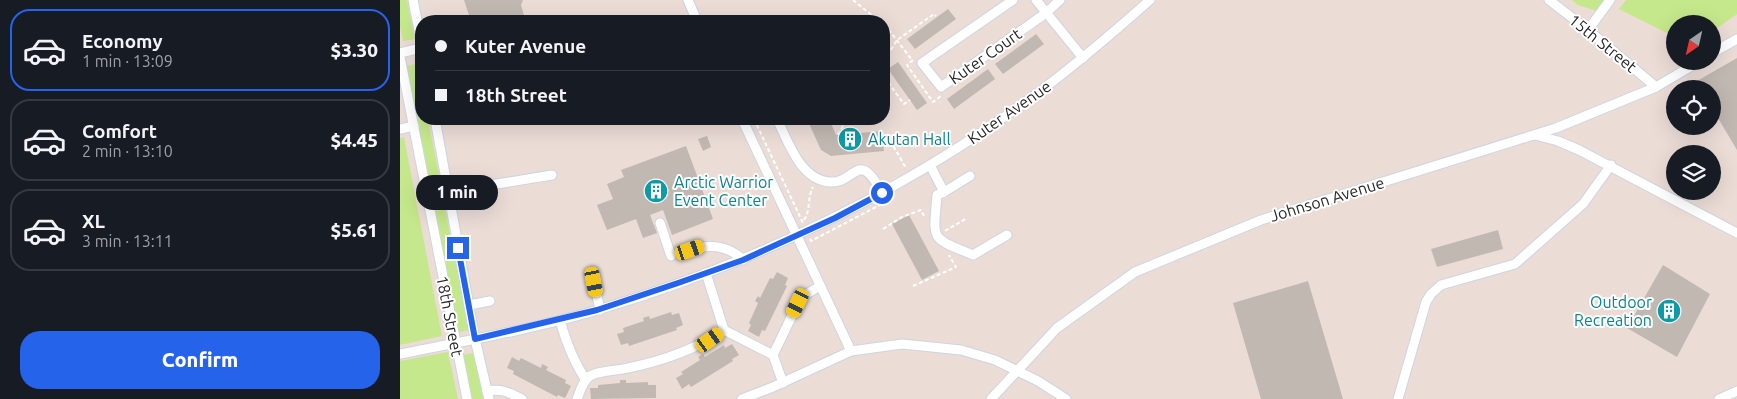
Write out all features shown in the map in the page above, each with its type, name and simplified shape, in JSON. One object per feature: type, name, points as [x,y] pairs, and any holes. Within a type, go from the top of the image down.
[{"type":"street","points":[[413,0],[416,15]]},
{"type":"street","points":[[688,0],[695,15]]},
{"type":"street","name":"Kuter Court","points":[[1013,0],[922,63],[941,87],[1046,13],[1060,0]]},
{"type":"street","points":[[1036,0],[1083,58]]},
{"type":"street","name":"Kuter Avenue","points":[[400,354],[455,344],[600,310],[743,260],[835,218],[930,165],[989,127],[1042,90],[1083,58],[1150,0]]},
{"type":"street","name":"15th Street","points":[[1549,0],[1588,30],[1656,88]]},
{"type":"street","points":[[1588,30],[1610,0]]},
{"type":"street","points":[[1721,48],[1737,38]]},
{"type":"street","points":[[400,53],[415,49]]},
{"type":"street","name":"18th Street","points":[[400,57],[466,399]]},
{"type":"street","name":"Johnson Avenue","points":[[992,399],[1057,328],[1135,272],[1261,220],[1556,128],[1656,88],[1685,70]]},
{"type":"street","name":"18th Street","points":[[436,125],[475,339],[488,395]]},
{"type":"street","points":[[745,125],[851,351]]},
{"type":"street","points":[[781,125],[800,163],[818,179],[830,182],[840,181],[854,172],[866,171],[872,175],[882,193]]},
{"type":"street","points":[[400,129],[414,126]]},
{"type":"street","points":[[1534,135],[1558,141],[1611,165],[1737,233]]},
{"type":"street","points":[[930,165],[944,192]]},
{"type":"street","points":[[1398,399],[1426,302],[1431,294],[1441,285],[1515,264],[1583,204],[1611,165]]},
{"type":"street","points":[[428,198],[448,192],[552,174]]},
{"type":"street","points":[[970,176],[937,195],[934,227],[936,236],[942,242],[973,255],[1007,235]]},
{"type":"street","points":[[660,223],[671,256]]},
{"type":"street","points":[[690,250],[703,246],[718,246],[729,250],[743,260]]},
{"type":"street","points":[[706,273],[724,330],[773,355],[783,383]]},
{"type":"street","points":[[594,282],[600,310]]},
{"type":"street","points":[[773,355],[798,303],[805,295],[820,286]]},
{"type":"street","points":[[469,305],[490,302]]},
{"type":"street","points":[[560,320],[570,352],[586,380]]},
{"type":"street","points":[[577,399],[586,380],[591,375],[628,368],[684,352],[710,340],[724,330]]},
{"type":"street","points":[[742,399],[783,383],[851,351],[902,344],[961,350],[995,360],[1038,381],[1066,399]]},
{"type":"street","points":[[488,395],[498,389],[507,391],[522,399]]},
{"type":"street","points":[[1719,399],[1737,391]]},
{"type":"path","points":[[853,0],[872,15]]},
{"type":"path","points":[[890,51],[897,40],[934,14],[936,16]]},
{"type":"path","points":[[890,32],[912,61]]},
{"type":"path","points":[[920,56],[907,65],[933,102],[941,96]]},
{"type":"path","points":[[890,85],[904,104],[910,100]]},
{"type":"path","points":[[757,125],[802,222]]},
{"type":"path","points":[[838,135],[844,125]]},
{"type":"path","points":[[883,142],[891,142],[908,170]]},
{"type":"path","points":[[796,236],[805,219],[811,192],[818,179]]},
{"type":"path","points":[[802,222],[804,224],[809,222]]},
{"type":"path","points":[[913,286],[956,267],[947,251]]},
{"type":"green space","points":[[400,0],[407,0],[415,39],[403,41],[400,27]]},
{"type":"green space","points":[[1572,0],[1605,0],[1597,11],[1578,5]]},
{"type":"green space","points":[[1626,0],[1737,0],[1737,14],[1721,25],[1721,15],[1666,15],[1666,32],[1619,9]]},
{"type":"green space","points":[[415,64],[415,111],[406,66]]},
{"type":"green space","points":[[418,125],[429,125],[441,186],[430,187]]},
{"type":"green space","points":[[404,137],[442,336],[400,345],[400,138]]},
{"type":"green space","points":[[445,209],[469,330],[457,333],[434,211]]},
{"type":"green space","points":[[448,352],[458,399],[400,399],[400,361]]},
{"type":"green space","points":[[474,353],[483,399],[470,399],[462,355]]},
{"type":"building","points":[[464,0],[523,0],[521,5],[524,15],[469,15]]},
{"type":"building","points":[[948,9],[956,19],[915,49],[907,39]]},
{"type":"building","points":[[1036,34],[1044,44],[1003,74],[995,64]]},
{"type":"building","points":[[1737,58],[1737,150],[1721,123],[1721,80],[1699,80],[1716,70],[1721,70],[1721,67]]},
{"type":"building","points":[[898,62],[927,103],[917,110],[890,72],[890,68]]},
{"type":"building","points":[[988,69],[995,79],[954,109],[947,99]]},
{"type":"building","name":"Akutan Hall","points":[[810,125],[832,125],[836,135],[882,131],[884,151],[831,156],[821,150]]},
{"type":"building","points":[[707,136],[711,147],[703,151],[698,139]]},
{"type":"building","name":"Arctic Warrior Event Center","points":[[686,146],[713,219],[672,235],[663,210],[650,215],[657,233],[643,238],[636,219],[607,230],[597,205],[613,199],[607,184],[624,177],[621,170]]},
{"type":"building","points":[[909,215],[939,271],[922,280],[892,224]]},
{"type":"building","points":[[1498,230],[1503,249],[1437,267],[1431,249]]},
{"type":"building","name":"Outdoor Recreation","points":[[1663,265],[1710,294],[1677,357],[1627,328]]},
{"type":"building","points":[[777,272],[788,278],[785,285],[787,286],[765,331],[762,330],[759,337],[748,331],[751,325],[749,323],[758,303],[755,301],[758,296],[760,298],[770,278],[773,279]]},
{"type":"building","points":[[1308,281],[1343,399],[1261,399],[1233,303]]},
{"type":"building","points":[[671,312],[672,315],[679,313],[683,325],[676,328],[677,330],[629,346],[628,343],[621,345],[617,334],[624,332],[623,328],[644,321],[643,318],[649,316],[650,319]]},
{"type":"building","points":[[732,344],[739,355],[732,359],[733,361],[691,387],[689,384],[682,389],[676,378],[683,374],[681,372],[700,360],[698,357],[703,354],[705,357],[724,345],[725,348]]},
{"type":"building","points":[[512,357],[519,361],[521,358],[541,368],[542,364],[548,367],[546,370],[566,380],[565,383],[571,386],[565,398],[558,395],[557,397],[513,374],[514,371],[507,368]]},
{"type":"building","points":[[620,380],[626,380],[626,383],[648,382],[648,385],[656,385],[656,398],[591,399],[590,388],[598,388],[598,385],[620,383]]},
{"type":"place","name":"Akutan Hall","points":[[850,139]]},
{"type":"place","name":"Arctic Warrior Event Center","points":[[656,191]]},
{"type":"place","name":"Outdoor Recreation","points":[[1669,311]]},
{"type":"route","points":[[458,248],[475,339],[533,327],[597,310],[743,260],[835,218],[882,193]]}]
